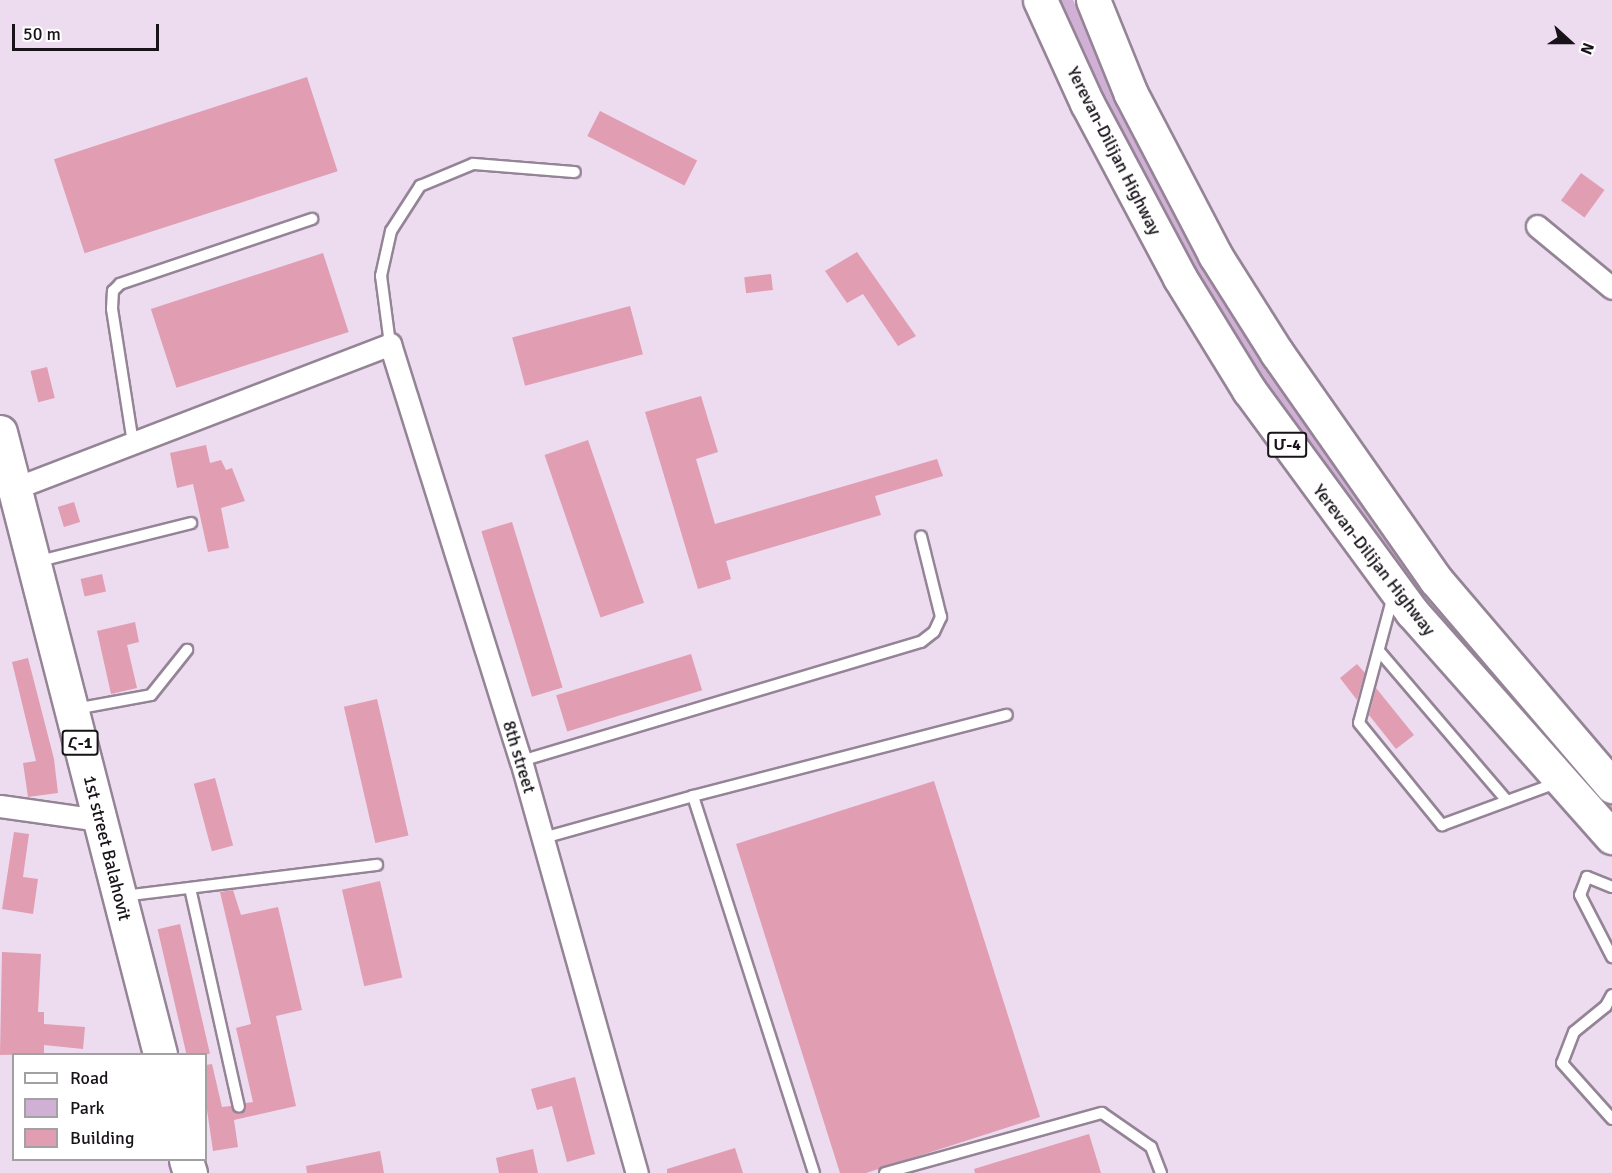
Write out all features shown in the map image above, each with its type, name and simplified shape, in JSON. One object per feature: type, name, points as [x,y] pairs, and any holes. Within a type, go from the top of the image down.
[{"type":"main road","name":"Yerevan-Dilijan Highway","points":[[1040,0],[1087,103],[1180,278],[1249,390],[1395,590],[1561,782],[1612,837]]},
{"type":"main road","name":"Yerevan-Dilijan Highway","points":[[1093,0],[1131,94],[1215,255],[1277,353],[1436,580],[1612,786]]},
{"type":"main road","name":"1st street Balahovit","points":[[0,432],[160,1053]]},
{"type":"street","points":[[1537,226],[1612,288]]},
{"type":"street","points":[[13,489],[390,344]]},
{"type":"street","name":"8th street","points":[[390,344],[521,761],[637,1173]]},
{"type":"street","points":[[0,806],[100,820]]},
{"type":"lane","points":[[390,344],[381,276],[391,231],[420,186],[473,165],[575,172]]},
{"type":"lane","points":[[133,443],[112,309],[113,291],[120,284],[312,219]]},
{"type":"lane","points":[[33,563],[191,523]]},
{"type":"lane","points":[[521,761],[921,642],[934,632],[941,617],[921,536]]},
{"type":"lane","points":[[1395,590],[1359,723],[1442,825],[1561,782]]},
{"type":"lane","points":[[71,710],[151,695],[187,650]]},
{"type":"lane","points":[[1379,651],[1507,801]]},
{"type":"lane","points":[[543,838],[693,796],[1007,716]]},
{"type":"lane","points":[[693,796],[814,1173]]},
{"type":"lane","points":[[120,896],[377,865]]},
{"type":"lane","points":[[1612,887],[1587,877],[1580,895],[1612,957]]},
{"type":"lane","points":[[190,888],[239,1107]]},
{"type":"lane","points":[[1612,995],[1606,1006],[1574,1032],[1562,1063],[1612,1119]]},
{"type":"lane","points":[[885,1173],[1102,1113],[1151,1147],[1161,1173]]},
{"type":"green space","points":[[1056,0],[1073,0],[1189,234],[1612,802],[1612,825],[1487,686],[1356,517],[1267,390],[1173,237]]},
{"type":"building","points":[[307,77],[338,171],[85,253],[54,159]]},
{"type":"building","points":[[600,111],[697,160],[684,185],[587,136]]},
{"type":"building","points":[[1581,173],[1604,190],[1584,218],[1561,201]]},
{"type":"building","points":[[857,252],[916,336],[898,346],[863,294],[847,303],[825,271]]},
{"type":"building","points":[[323,253],[349,332],[177,388],[151,309]]},
{"type":"building","points":[[771,274],[773,290],[746,293],[744,277]]},
{"type":"building","points":[[630,306],[643,354],[525,386],[512,338]]},
{"type":"building","points":[[47,367],[55,398],[38,402],[31,371]]},
{"type":"building","points":[[701,396],[718,452],[696,459],[715,524],[937,459],[943,476],[875,496],[881,515],[726,561],[731,579],[698,589],[645,412]]},
{"type":"building","points":[[588,440],[644,603],[601,618],[545,455]]},
{"type":"building","points":[[206,445],[210,463],[221,460],[226,470],[232,468],[245,501],[221,508],[229,548],[208,552],[193,484],[177,488],[170,453]]},
{"type":"building","points":[[74,502],[80,522],[64,527],[58,507]]},
{"type":"building","points":[[512,522],[563,687],[532,697],[481,531]]},
{"type":"building","points":[[102,574],[106,592],[85,596],[81,579]]},
{"type":"building","points":[[135,622],[139,642],[127,645],[137,688],[111,694],[97,631]]},
{"type":"building","points":[[691,654],[702,690],[567,732],[556,695]]},
{"type":"building","points":[[28,658],[54,759],[58,793],[28,797],[23,763],[36,761],[12,662]]},
{"type":"building","points":[[1357,664],[1365,673],[1357,700],[1340,678]]},
{"type":"building","points":[[1376,688],[1414,735],[1396,749],[1369,715]]},
{"type":"building","points":[[377,699],[408,835],[375,843],[344,707]]},
{"type":"building","points":[[215,778],[233,846],[212,851],[194,784]]},
{"type":"building","points":[[934,781],[1040,1117],[866,1173],[840,1173],[736,844]]},
{"type":"building","points":[[14,832],[29,834],[23,877],[38,879],[33,914],[2,909]]},
{"type":"building","points":[[380,881],[402,977],[364,986],[342,890]]},
{"type":"building","points":[[233,890],[241,915],[278,907],[302,1010],[276,1016],[296,1106],[234,1120],[238,1147],[213,1151],[207,1110],[207,1065],[212,1064],[222,1107],[231,1106],[240,1114],[246,1110],[246,1103],[253,1102],[236,1028],[251,1024],[220,892]]},
{"type":"building","points":[[180,924],[210,1054],[207,1054],[186,1053],[158,929]]},
{"type":"building","points":[[2,952],[41,954],[38,1012],[44,1012],[44,1024],[85,1027],[83,1049],[44,1045],[44,1053],[0,1055]]},
{"type":"building","points":[[575,1077],[595,1154],[567,1162],[552,1106],[537,1110],[531,1089]]},
{"type":"building","points":[[1089,1134],[1101,1173],[975,1173],[974,1169]]},
{"type":"building","points":[[735,1148],[743,1173],[667,1173],[667,1169]]},
{"type":"building","points":[[533,1149],[538,1173],[499,1173],[496,1158]]},
{"type":"building","points":[[380,1151],[384,1173],[307,1173],[306,1166]]}]
